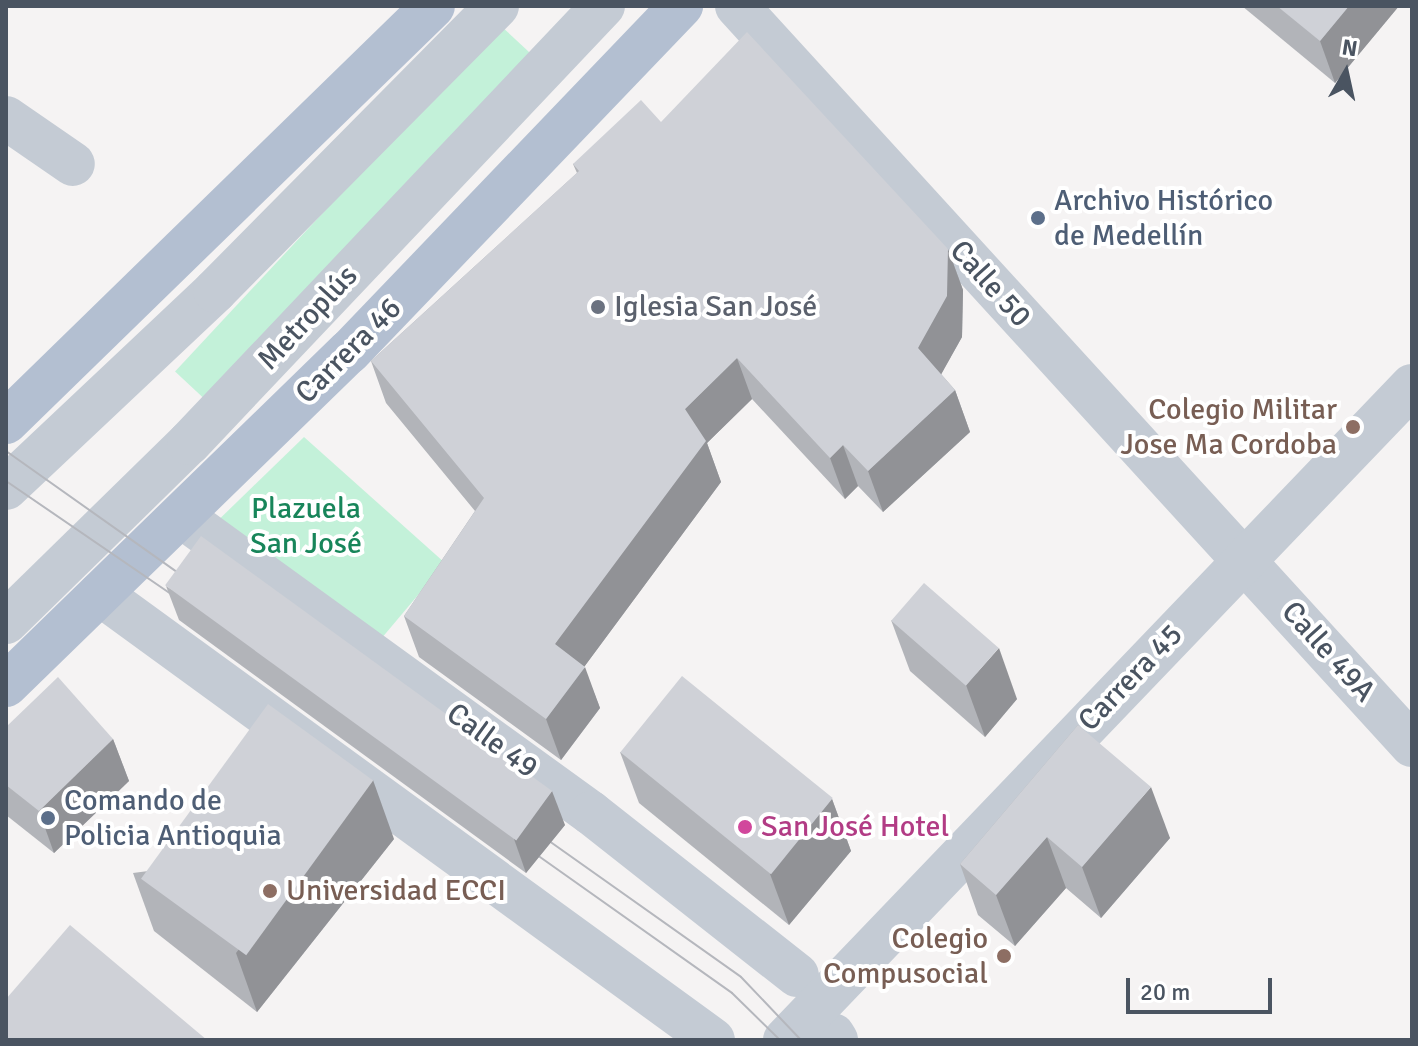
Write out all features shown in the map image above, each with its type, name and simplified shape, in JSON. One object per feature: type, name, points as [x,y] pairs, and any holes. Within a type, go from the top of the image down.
[{"type":"main road","points":[[9,413],[433,6]]},
{"type":"main road","name":"Carrera 46","points":[[6,685],[181,516],[681,6]]},
{"type":"street","points":[[6,488],[215,291],[497,6]]},
{"type":"street","name":"Metroplús","points":[[6,622],[189,443],[603,6]]},
{"type":"street","name":"Calle 50","points":[[737,6],[1244,561]]},
{"type":"street","points":[[6,118],[73,164]]},
{"type":"street","name":"Carrera 45","points":[[785,1040],[1412,386]]},
{"type":"street","name":"Calle 49","points":[[181,516],[591,813],[797,975]]},
{"type":"street","name":"Calle 49A","points":[[1244,561],[1412,745]]},
{"type":"street","points":[[100,594],[713,1040]]},
{"type":"green space","points":[[499,24],[531,54],[207,401],[175,371]]},
{"type":"green space","name":"Plazuela San José","points":[[304,437],[445,563],[370,652],[205,533]]},
{"type":"building","points":[[1277,6],[1349,6],[1320,41]]},
{"type":"building","points":[[747,32],[948,249],[947,296],[918,348],[955,390],[868,471],[843,445],[830,458],[737,358],[685,409],[706,441],[555,644],[585,667],[546,719],[404,616],[484,498],[371,361],[579,171],[573,164],[641,100],[661,122]]},
{"type":"building","points":[[201,536],[552,791],[516,840],[165,585]]},
{"type":"building","points":[[924,583],[999,648],[966,686],[891,621]]},
{"type":"building","points":[[682,676],[833,798],[771,874],[620,752]]},
{"type":"building","points":[[58,677],[113,739],[39,811],[6,785],[6,727]]},
{"type":"building","points":[[268,704],[373,780],[246,955],[141,879]]},
{"type":"building","points":[[1078,725],[1151,787],[1082,867],[1047,837],[996,895],[960,864]]},
{"type":"building","points":[[70,925],[207,1040],[6,1040],[6,999]]},
{"type":"tram line","points":[[6,451],[194,584]]},
{"type":"tram line","points":[[6,481],[187,605]]},
{"type":"tram line","points":[[535,831],[741,977],[801,1040]]},
{"type":"tram line","points":[[523,845],[732,993],[780,1040]]},
{"type":"place","name":"Archivo Histórico de Medellín","points":[[1038,218]]},
{"type":"place","name":"Iglesia San José","points":[[598,307]]},
{"type":"place","name":"Colegio Militar Jose Ma Cordoba","points":[[1353,427]]},
{"type":"place","name":"Comando de Policia Antioquia","points":[[48,818]]},
{"type":"place","name":"San José Hotel","points":[[745,827]]},
{"type":"place","name":"Universidad ECCI","points":[[270,891]]},
{"type":"place","name":"Colegio Compusocial","points":[[1004,956]]}]
